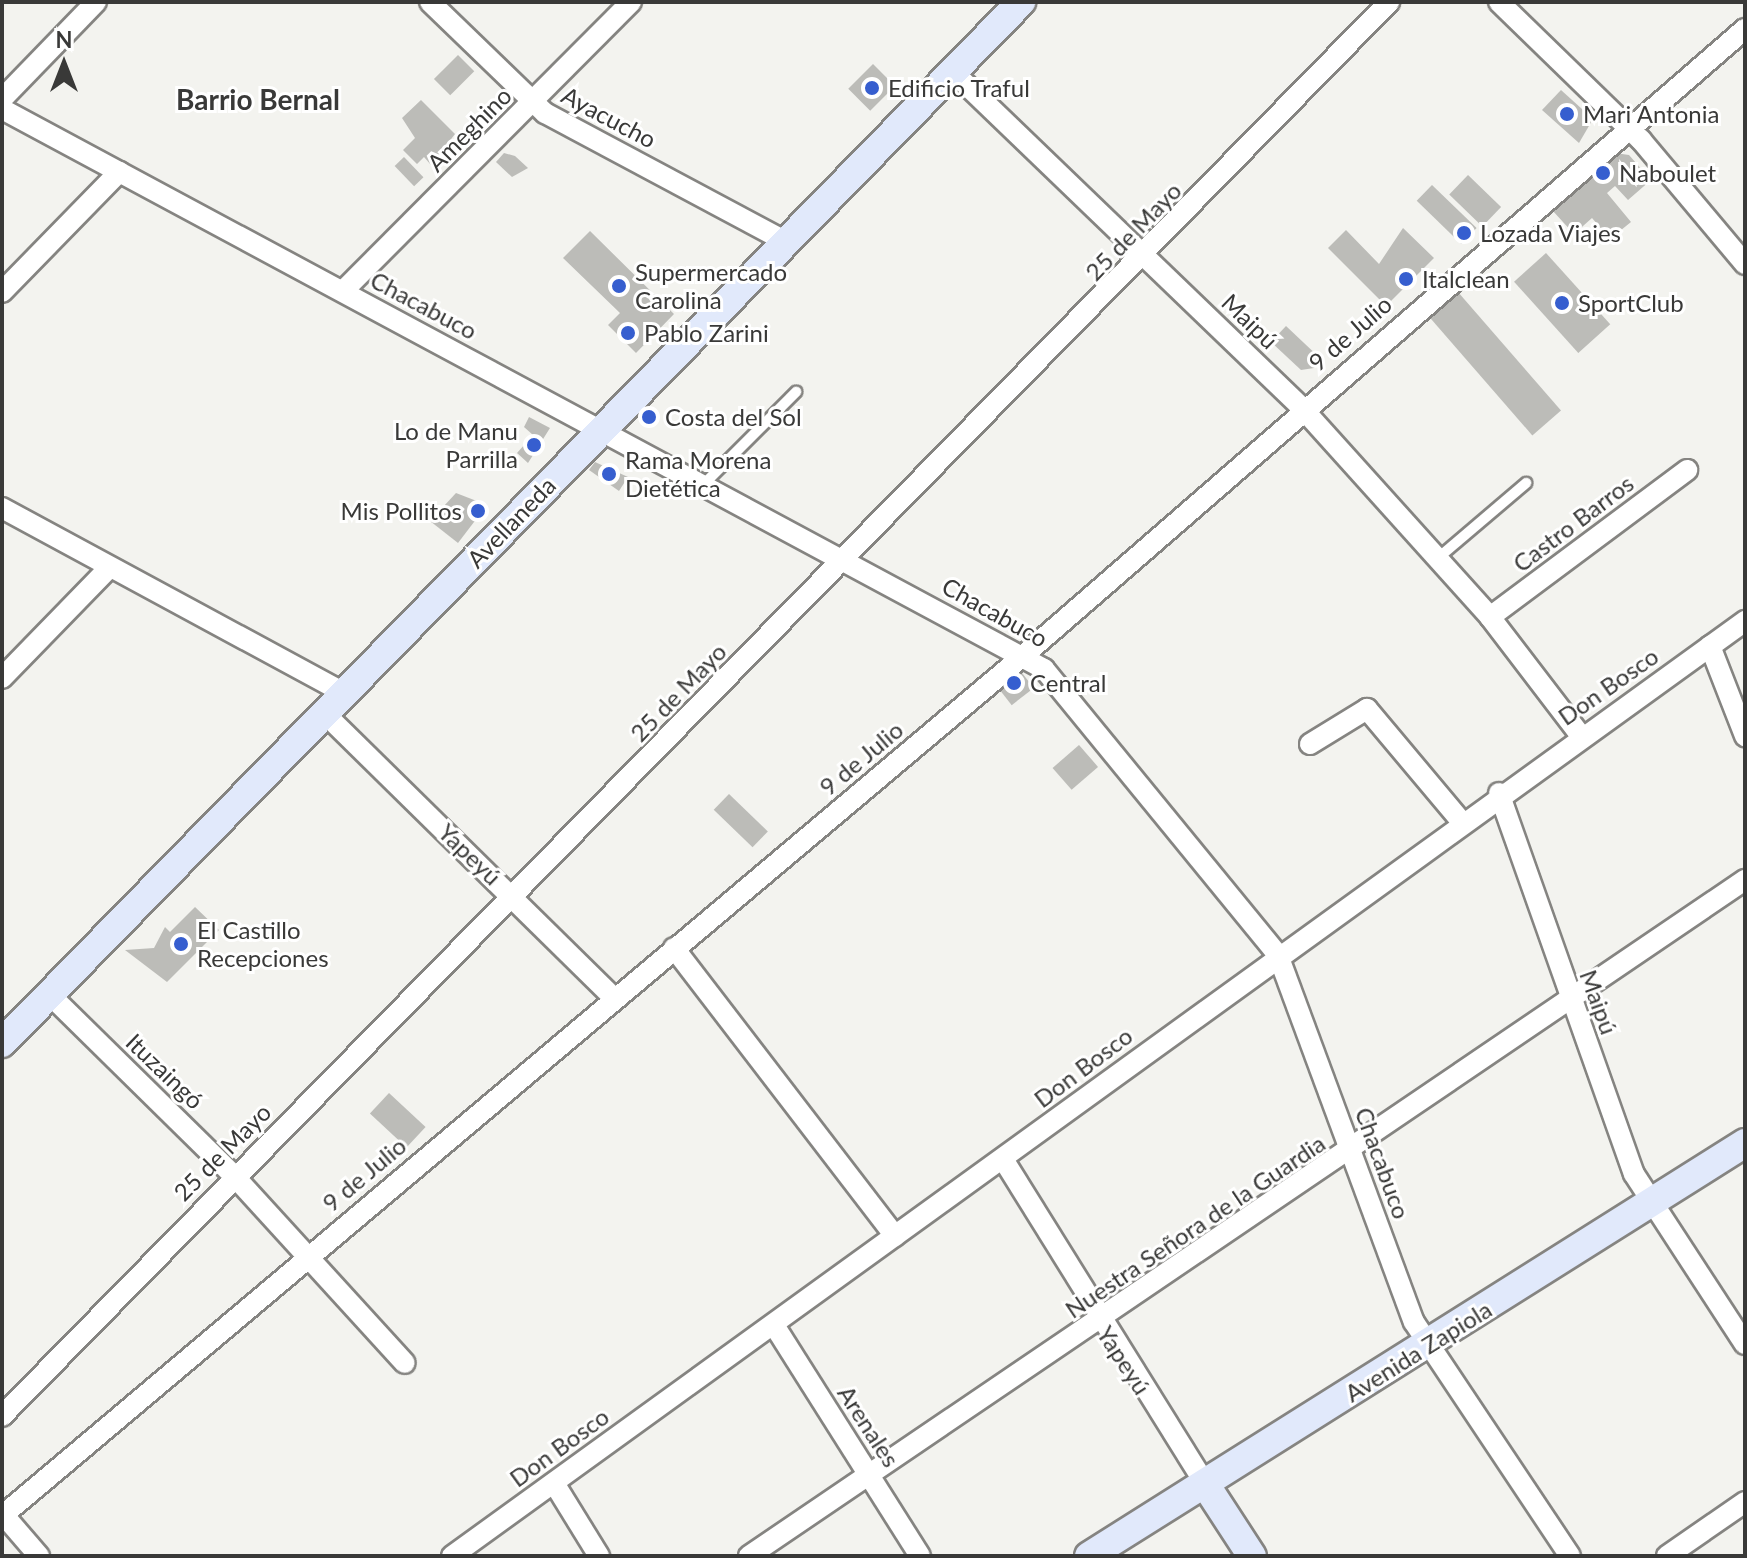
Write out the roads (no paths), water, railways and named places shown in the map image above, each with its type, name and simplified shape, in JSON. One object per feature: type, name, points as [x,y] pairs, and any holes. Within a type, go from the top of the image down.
[{"type":"street","points":[[2,99],[96,2]]},
{"type":"street","name":"Ayacucho","points":[[430,2],[532,103],[788,243]]},
{"type":"street","name":"Ameghino","points":[[343,291],[631,2]]},
{"type":"street","name":"25 de Mayo","points":[[2,1416],[234,1176],[1145,256],[1389,2]]},
{"type":"street","points":[[1499,2],[1630,128],[1745,264]]},
{"type":"street","name":"Avellaneda","points":[[2,1043],[788,243],[1019,3]]},
{"type":"street","name":"9 de Julio","points":[[3,1515],[1024,655],[1303,409],[1745,29]]},
{"type":"street","name":"Maipú","points":[[954,73],[1303,409],[1490,617],[1581,736]]},
{"type":"street","name":"Chacabuco","points":[[2,109],[1024,655],[1044,669],[1278,955],[1427,1346],[1570,1556]]},
{"type":"street","points":[[2,292],[119,172]]},
{"type":"street","name":"Castro Barros","points":[[1490,617],[1687,470]]},
{"type":"street","points":[[2,508],[108,569],[344,693]]},
{"type":"street","points":[[2,678],[108,569]]},
{"type":"street","name":"Don Bosco","points":[[452,1556],[1003,1159],[1499,793],[1745,621]]},
{"type":"street","points":[[1710,646],[1745,736]]},
{"type":"street","points":[[1310,744],[1367,709],[1461,821]]},
{"type":"street","name":"Yapeyú","points":[[324,713],[614,998]]},
{"type":"street","name":"Maipú","points":[[1499,793],[1571,1003],[1657,1212]]},
{"type":"street","name":"Nuestra Señora de la Guardia","points":[[749,1556],[1351,1153],[1745,880]]},
{"type":"street","points":[[674,948],[895,1236]]},
{"type":"street","name":"Ituzaingó","points":[[49,994],[234,1176],[405,1363]]},
{"type":"street","name":"Avenida Zapiola","points":[[1089,1556],[1427,1346],[1657,1212],[1745,1143]]},
{"type":"street","name":"Yapeyú","points":[[1003,1159],[1099,1321],[1252,1556]]},
{"type":"street","points":[[1657,1212],[1745,1344]]},
{"type":"street","name":"Arenales","points":[[774,1325],[920,1556]]},
{"type":"street","points":[[554,1483],[599,1556]]},
{"type":"street","points":[[1667,1556],[1745,1502]]},
{"type":"street","points":[[3,1515],[39,1556]]},
{"type":"lane","points":[[703,485],[796,392]]},
{"type":"lane","points":[[1438,558],[1526,483]]},
{"type":"place","name":"Edificio Traful","points":[[872,88]]},
{"type":"place","name":"Mari Antonia","points":[[1567,114]]},
{"type":"place","name":"Naboulet","points":[[1603,173]]},
{"type":"place","name":"Lozada Viajes","points":[[1464,233]]},
{"type":"place","name":"Italclean","points":[[1406,279]]},
{"type":"place","name":"Supermercado Carolina","points":[[619,286]]},
{"type":"place","name":"SportClub","points":[[1562,303]]},
{"type":"place","name":"Pablo Zarini","points":[[628,333]]},
{"type":"place","name":"Costa del Sol","points":[[649,417]]},
{"type":"place","name":"Lo de Manu Parrilla","points":[[534,445]]},
{"type":"place","name":"Rama Morena Dietética","points":[[609,474]]},
{"type":"place","name":"Mis Pollitos","points":[[478,511]]},
{"type":"place","name":"Central","points":[[1014,683]]},
{"type":"place","name":"El Castillo Recepciones","points":[[181,944]]},
{"type":"district","name":"Barrio Bernal","points":[[258,99]]}]
